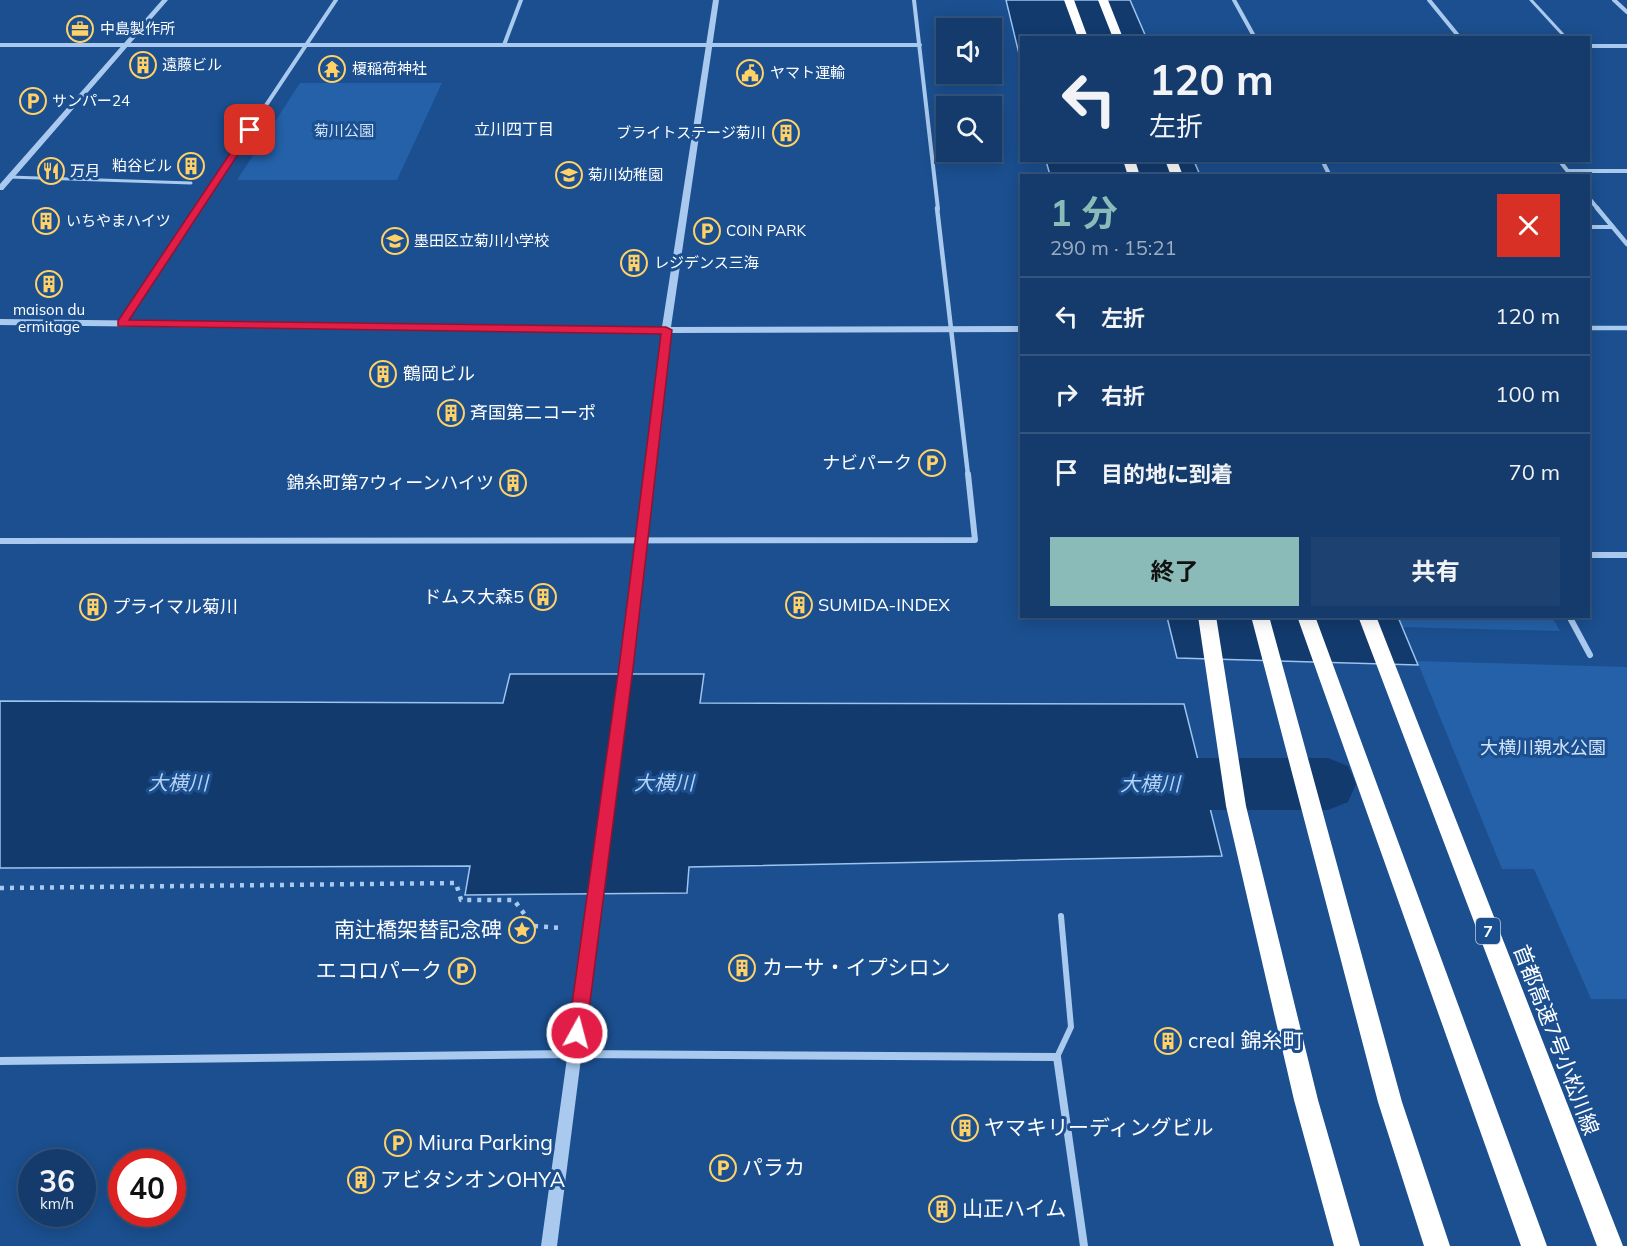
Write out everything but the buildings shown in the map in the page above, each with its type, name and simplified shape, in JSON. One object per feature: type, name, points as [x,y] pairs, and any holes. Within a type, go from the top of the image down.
[{"type":"highway","points":[[1069,0],[1082,36]]},
{"type":"highway","points":[[1103,0],[1118,36]]},
{"type":"highway","points":[[1207,618],[1236,806],[1306,1100],[1347,1246]]},
{"type":"highway","points":[[1261,618],[1390,1102],[1437,1246]]},
{"type":"highway","points":[[1307,618],[1534,1246]]},
{"type":"highway","name":"首都高速7号小松川線","points":[[1368,618],[1610,1246]]},
{"type":"street","points":[[0,188],[165,0]]},
{"type":"street","points":[[122,323],[336,0]]},
{"type":"street","points":[[504,45],[521,0]]},
{"type":"street","points":[[549,1246],[627,660],[666,330],[716,0]]},
{"type":"street","points":[[0,541],[975,540],[914,0]]},
{"type":"street","points":[[1234,0],[1254,36]]},
{"type":"street","points":[[1429,0],[1458,36]]},
{"type":"street","points":[[1614,0],[1627,12]]},
{"type":"street","points":[[0,45],[920,45]]},
{"type":"street","points":[[1590,46],[1627,46]]},
{"type":"street","points":[[1570,173],[1627,171]]},
{"type":"street","points":[[1590,199],[1627,244]]},
{"type":"street","points":[[0,322],[666,330],[1020,329]]},
{"type":"street","points":[[1590,328],[1627,328]]},
{"type":"street","points":[[1590,555],[1627,555]]},
{"type":"street","points":[[1570,618],[1590,656]]},
{"type":"street","points":[[0,1061],[574,1054],[1057,1057],[1084,1246]]},
{"type":"lane","points":[[1531,0],[1564,36]]},
{"type":"lane","points":[[9,177],[191,183]]},
{"type":"lane","points":[[1590,227],[1613,227]]},
{"type":"lane","points":[[1057,1057],[1071,1027],[1061,916]]},
{"type":"path","points":[[0,888],[456,883],[461,900],[514,900],[533,926],[569,928]]},
{"type":"green space","name":"菊川公園","points":[[300,83],[442,83],[397,180],[237,180]]},
{"type":"green space","points":[[1398,618],[1553,618],[1560,631],[1402,627]]},
{"type":"green space","name":"大横川親水公園","points":[[1417,661],[1627,667],[1627,999],[1591,999],[1534,869],[1502,869]]},
{"type":"water","points":[[1006,0],[1130,0],[1146,36],[1020,36],[1020,58]]},
{"type":"water","points":[[1046,162],[1194,162],[1200,174],[1050,174]]},
{"type":"water","points":[[1167,618],[1398,618],[1418,665],[1177,658]]},
{"type":"water","points":[[510,674],[704,674],[700,703],[1184,704],[1222,856],[689,867],[687,893],[465,895],[470,866],[0,868],[0,701],[503,703]]},
{"type":"waterway","name":"大横川","points":[[1134,784],[1328,784]]},
{"type":"place","name":"中島製作所","points":[[80,29]]},
{"type":"place","name":"遠藤ビル","points":[[143,65]]},
{"type":"place","name":"榎稲荷神社","points":[[332,69]]},
{"type":"place","name":"ヤマト運輸","points":[[750,73]]},
{"type":"place","name":"サンパー24","points":[[33,101]]},
{"type":"place","name":"ブライトステージ菊川","points":[[786,133]]},
{"type":"place","name":"粕谷ビル","points":[[191,166]]},
{"type":"place","name":"万月","points":[[51,171]]},
{"type":"place","name":"菊川幼稚園","points":[[569,175]]},
{"type":"place","name":"いちやまハイツ","points":[[46,221]]},
{"type":"place","name":"COIN PARK","points":[[707,231]]},
{"type":"place","name":"墨田区立菊川小学校","points":[[395,241]]},
{"type":"place","name":"レジデンス三海","points":[[634,263]]},
{"type":"place","name":"maison du ermitage","points":[[49,284]]},
{"type":"place","name":"鶴岡ビル","points":[[383,374]]},
{"type":"place","name":"斉国第二コーポ","points":[[451,413]]},
{"type":"place","name":"ナビパーク","points":[[932,463]]},
{"type":"place","name":"錦糸町第7ウィーンハイツ","points":[[513,483]]},
{"type":"place","name":"ドムス大森5","points":[[543,597]]},
{"type":"place","name":"SUMIDA-INDEX","points":[[799,605]]},
{"type":"place","name":"プライマル菊川","points":[[93,607]]},
{"type":"place","name":"南辻橋架替記念碑","points":[[522,930]]},
{"type":"place","name":"カーサ・イプシロン","points":[[742,968]]},
{"type":"place","name":"エコロパーク","points":[[462,971]]},
{"type":"place","name":"creal 錦糸町","points":[[1168,1041]]},
{"type":"place","name":"ヤマキリーディングビル","points":[[965,1128]]},
{"type":"place","name":"Miura Parking","points":[[398,1143]]},
{"type":"place","name":"パラカ","points":[[723,1168]]},
{"type":"place","name":"アビタシオンOHYA","points":[[361,1180]]},
{"type":"place","name":"山正ハイム","points":[[942,1209]]},
{"type":"district","name":"立川四丁目","points":[[514,129]]},
{"type":"route","points":[[250,130],[122,323],[666,330],[627,660],[577,1033]]}]
